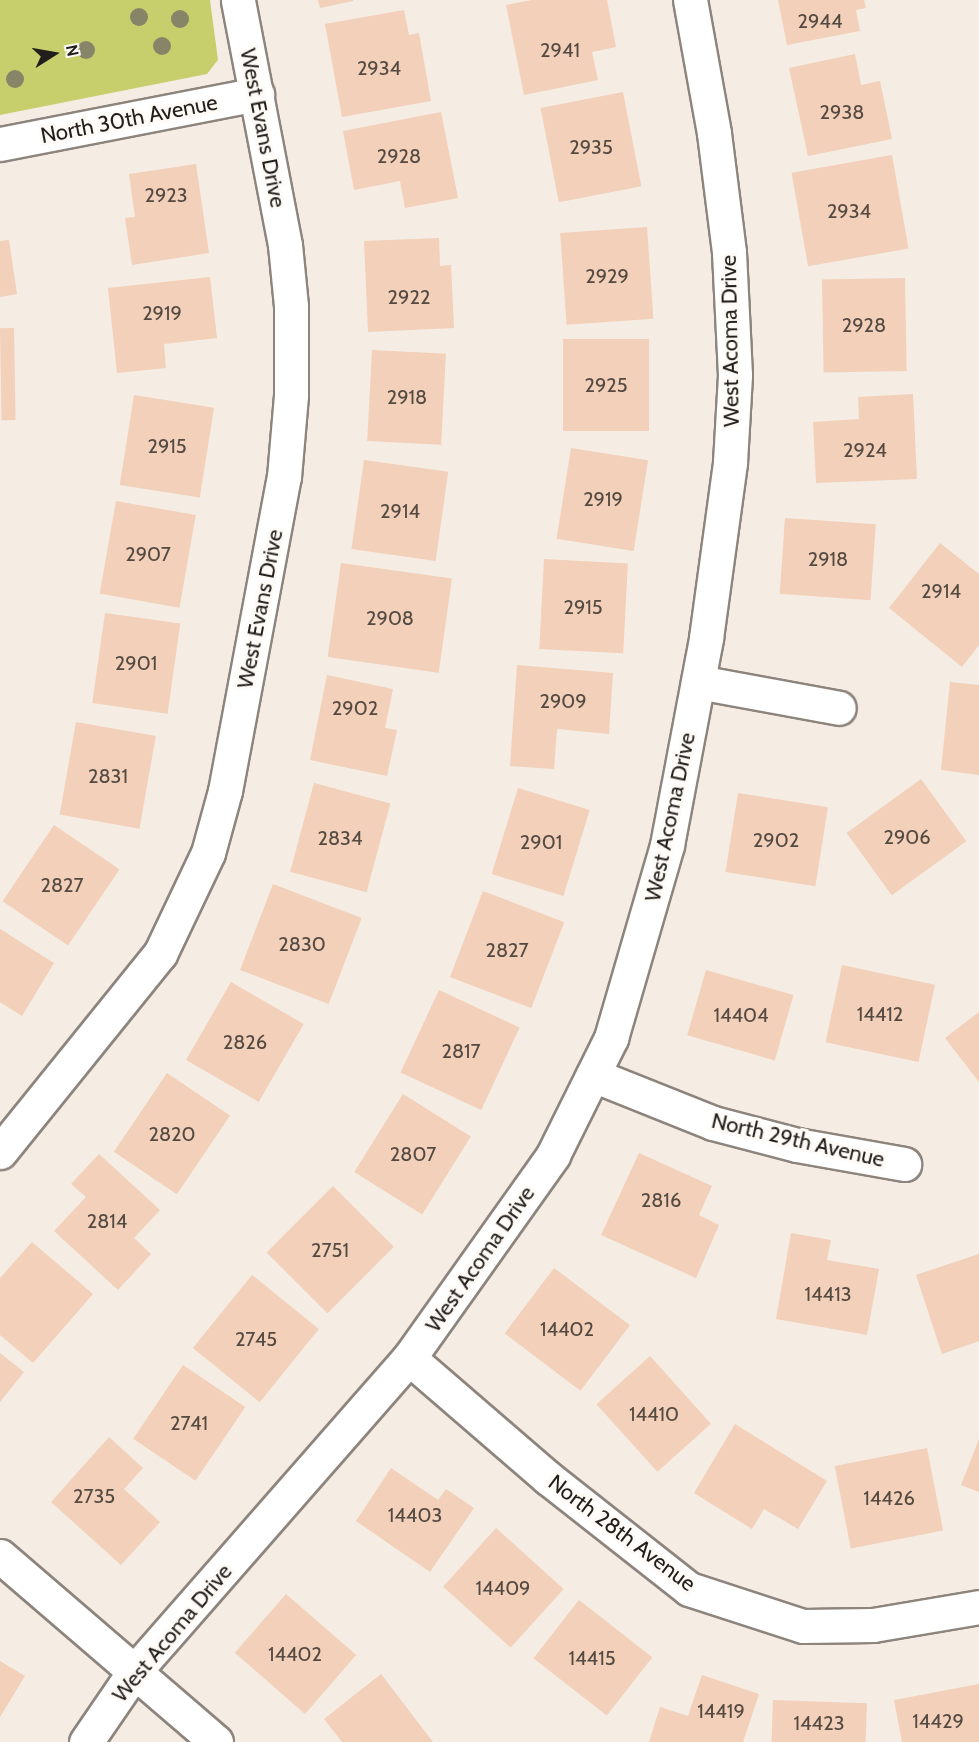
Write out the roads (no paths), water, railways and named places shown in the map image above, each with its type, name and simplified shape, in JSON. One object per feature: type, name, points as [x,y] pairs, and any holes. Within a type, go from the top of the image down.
[{"type":"street","name":"West Evans Drive","points":[[0,1152],[160,954],[208,853],[225,791],[284,477],[291,395],[291,306],[285,245],[238,0]]},
{"type":"street","name":"West Acoma Drive","points":[[86,1742],[134,1672],[409,1358],[553,1155],[593,1074],[630,981],[664,856],[698,682],[730,462],[735,375],[729,252],[714,133],[690,0]]},
{"type":"street","name":"North 30th Avenue","points":[[0,144],[257,94]]},
{"type":"street","points":[[698,682],[839,708]]},
{"type":"street","name":"North 29th Avenue","points":[[593,1074],[714,1123],[797,1144],[904,1164]]},
{"type":"street","name":"North 28th Avenue","points":[[409,1358],[557,1485],[690,1589],[803,1626],[873,1625],[979,1607]]},
{"type":"street","points":[[0,1556],[216,1742]]}]
